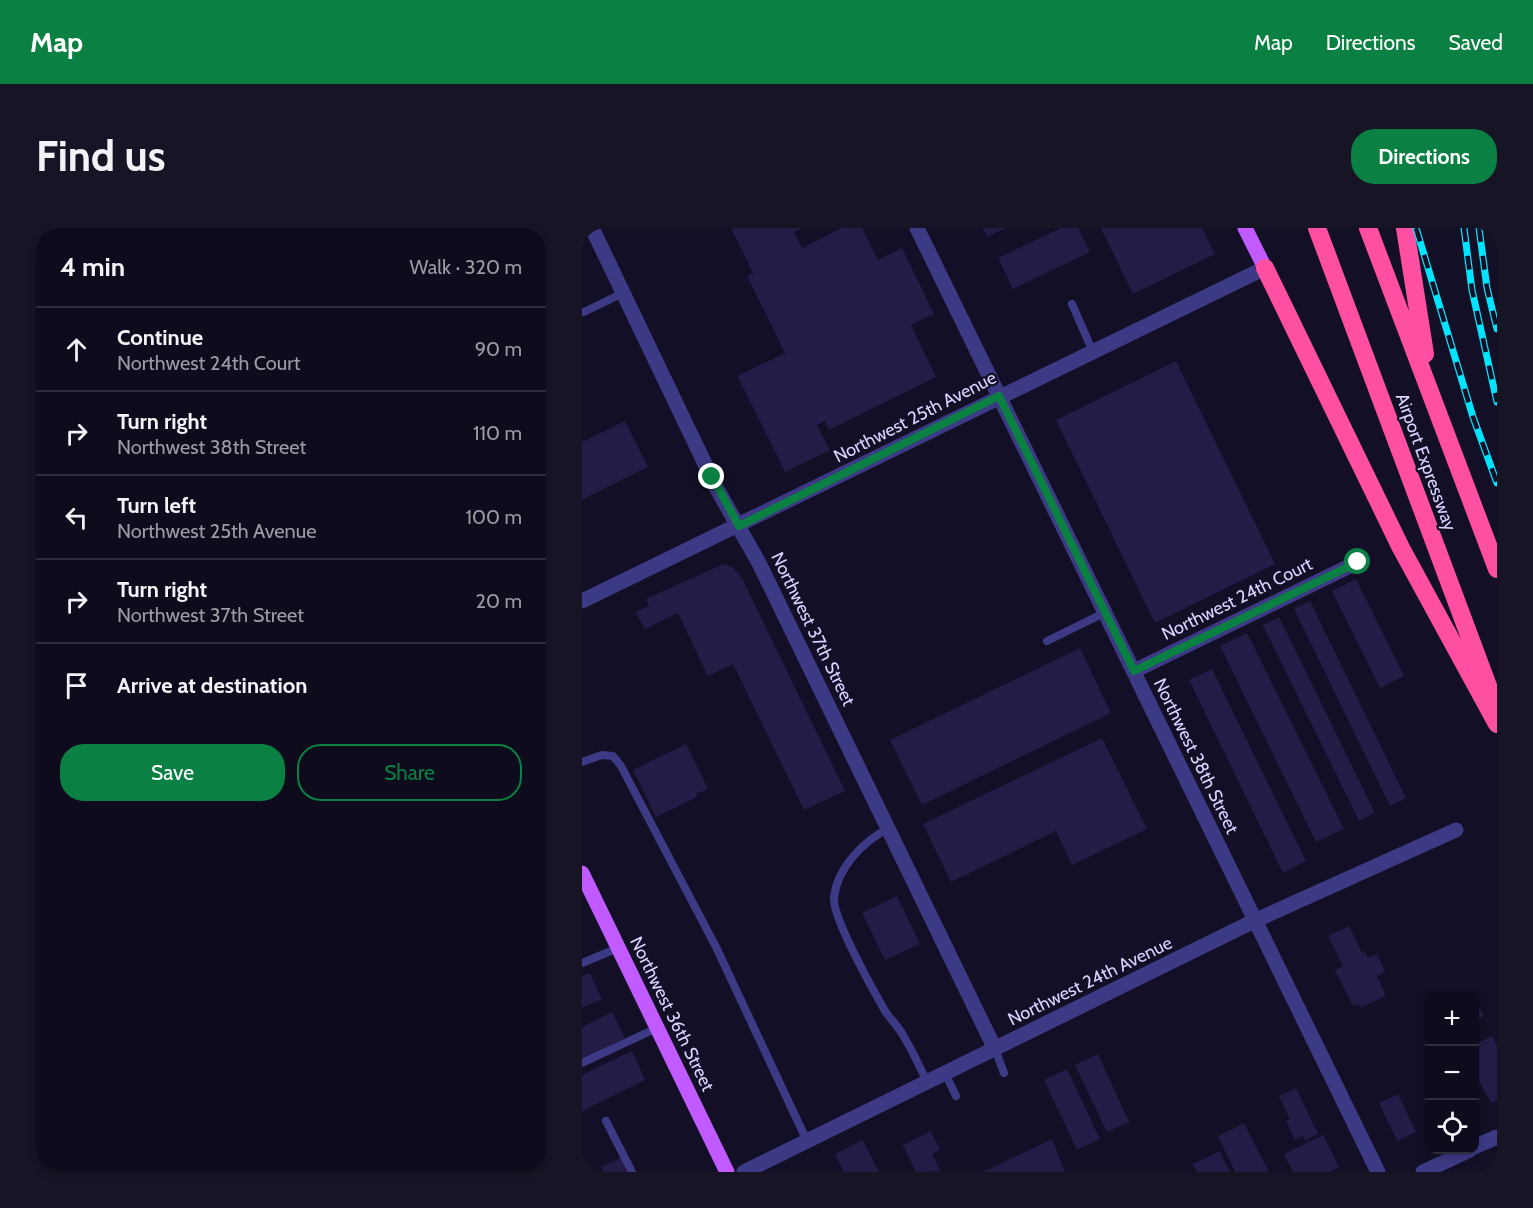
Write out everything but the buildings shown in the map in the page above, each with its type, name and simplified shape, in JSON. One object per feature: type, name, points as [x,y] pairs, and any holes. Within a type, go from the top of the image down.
[{"type":"highway","name":"Airport Expressway","points":[[1317,228],[1497,711]]},
{"type":"highway","name":"Airport Expressway","points":[[1368,228],[1497,569]]},
{"type":"highway","points":[[1405,228],[1431,394]]},
{"type":"highway","points":[[1265,268],[1401,548],[1497,724]]},
{"type":"main road","points":[[1245,228],[1265,268]]},
{"type":"main road","name":"Northwest 36th Street","points":[[582,873],[728,1172]]},
{"type":"street","name":"Northwest 37th Street","points":[[592,228],[717,489],[739,526],[889,828],[995,1049]]},
{"type":"street","name":"Northwest 38th Street","points":[[917,228],[1378,1172]]},
{"type":"street","name":"Northwest 25th Avenue","points":[[582,601],[1265,268]]},
{"type":"street","name":"Northwest 24th Court","points":[[1134,671],[1358,562]]},
{"type":"street","name":"Northwest 24th Avenue","points":[[744,1172],[1254,921],[1455,830]]},
{"type":"street","points":[[1479,1145],[1497,1137]]},
{"type":"street","points":[[1423,1172],[1460,1154]]},
{"type":"lane","points":[[584,312],[623,293]]},
{"type":"lane","points":[[1072,304],[1093,352]]},
{"type":"lane","points":[[1047,641],[1104,613]]},
{"type":"lane","points":[[582,762],[602,756],[613,756],[621,766],[716,947],[807,1141]]},
{"type":"lane","points":[[889,828],[867,840],[860,848],[839,880],[834,899],[839,920],[873,989],[903,1035],[927,1082]]},
{"type":"lane","points":[[582,963],[618,948]]},
{"type":"lane","points":[[582,1064],[657,1028]]},
{"type":"lane","points":[[995,1049],[1004,1073]]},
{"type":"lane","points":[[945,1073],[956,1096]]},
{"type":"lane","points":[[606,1121],[632,1172]]},
{"type":"railway","points":[[1416,228],[1473,417],[1497,483]]},
{"type":"railway","points":[[1464,228],[1472,290],[1497,402]]},
{"type":"railway","points":[[1479,228],[1487,288],[1497,329]]},
{"type":"route","points":[[712,477],[739,526],[999,396],[1134,671],[1358,562]]}]
